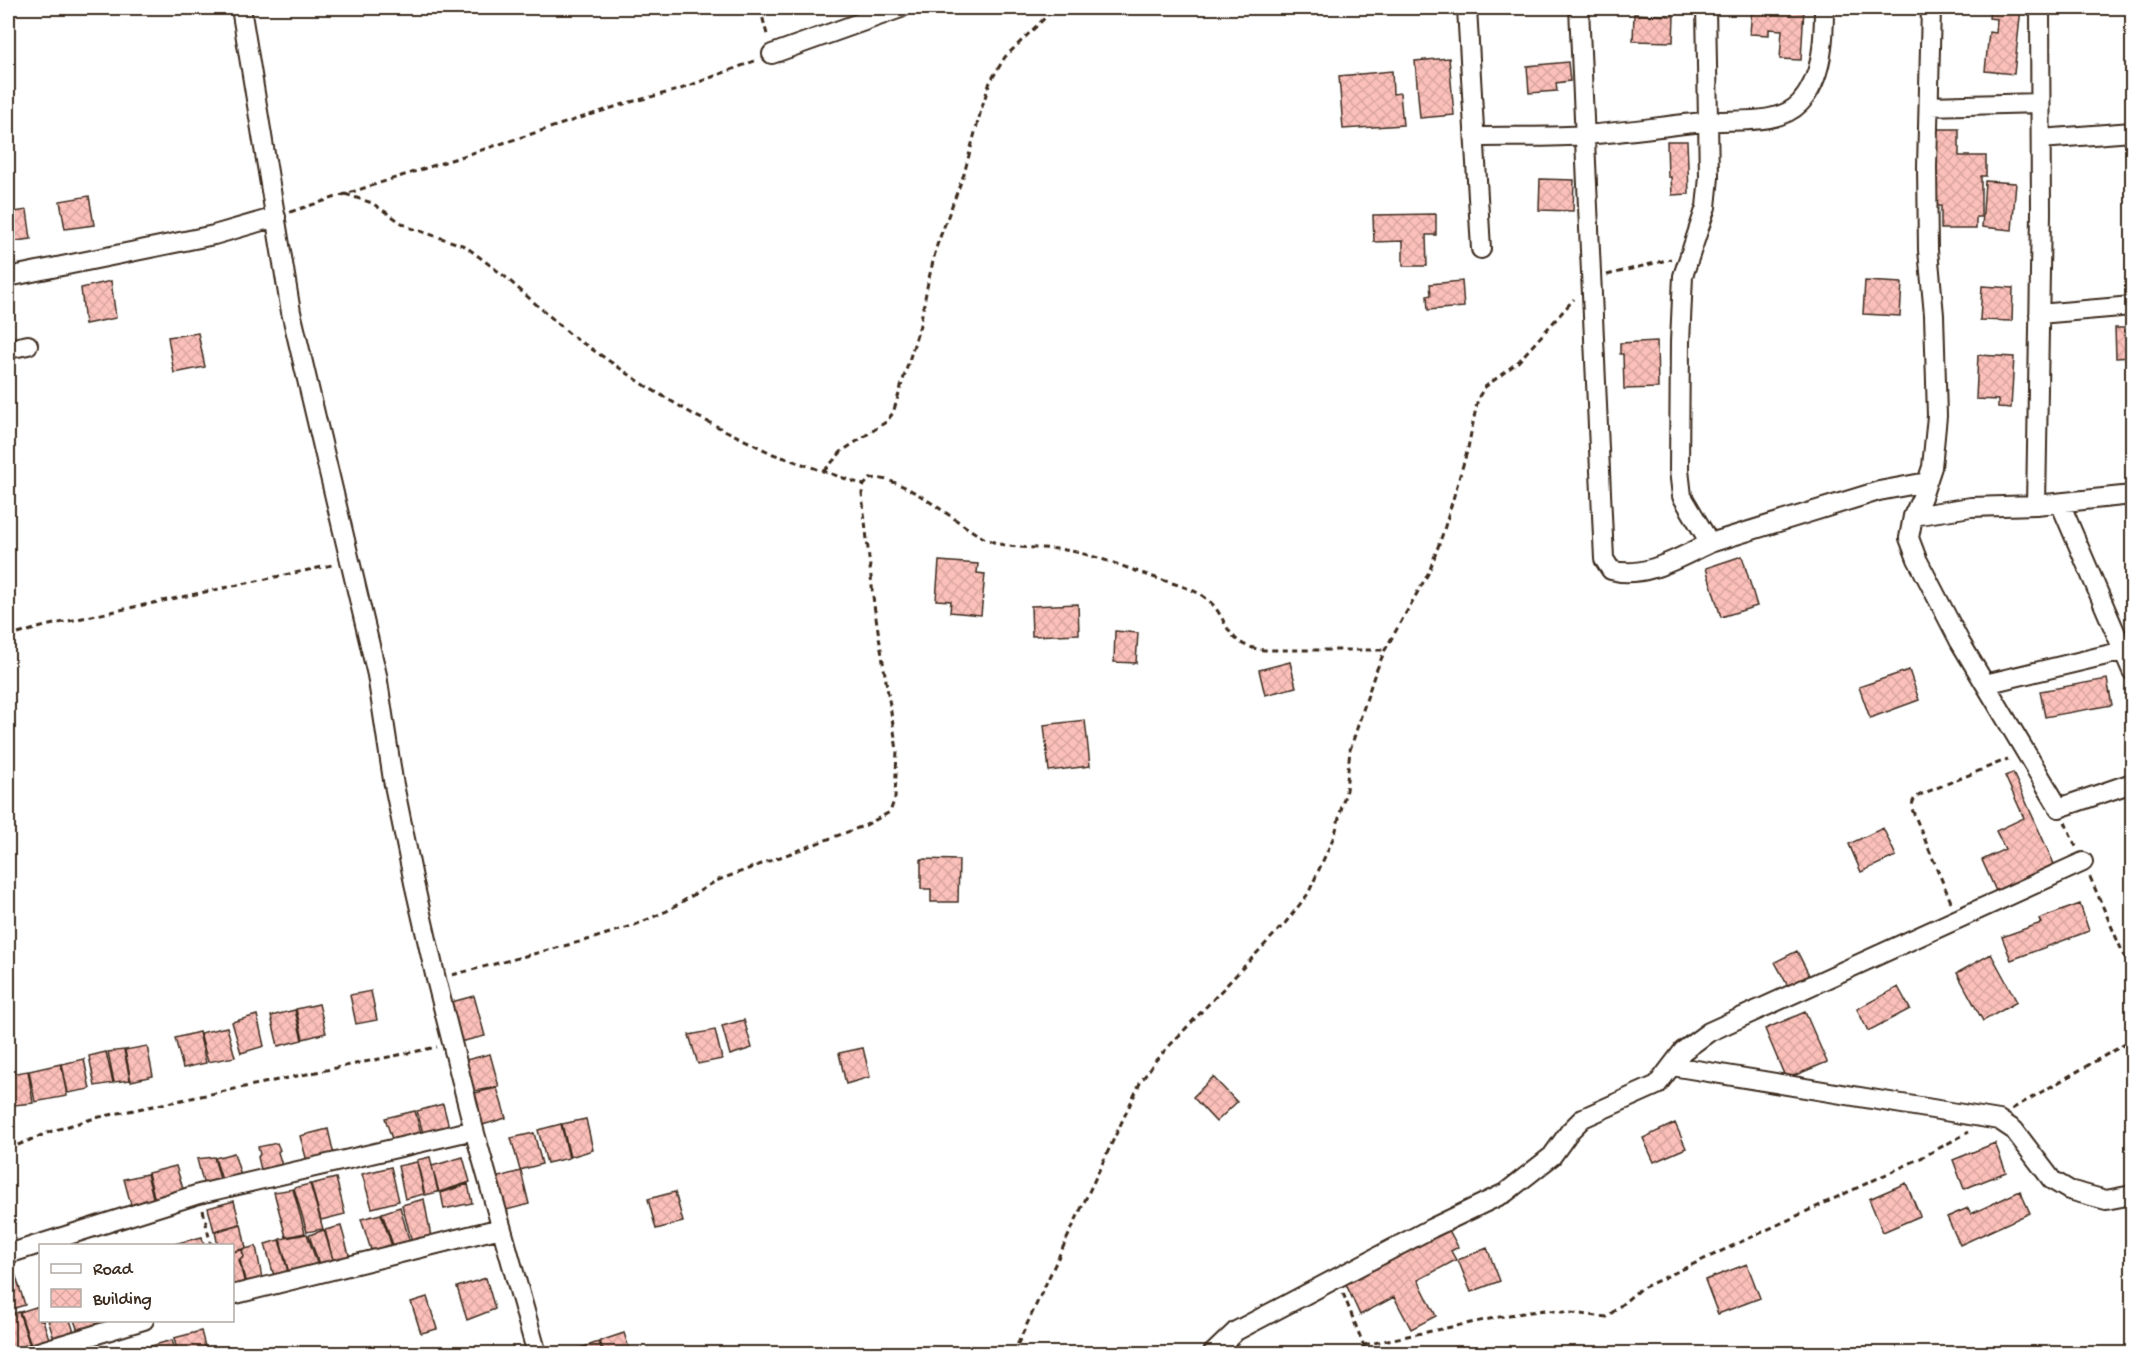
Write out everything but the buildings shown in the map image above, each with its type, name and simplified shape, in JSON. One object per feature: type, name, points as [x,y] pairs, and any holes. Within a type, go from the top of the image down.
[{"type":"street","points":[[241,8],[291,312],[377,675],[393,780],[436,979],[474,1130],[537,1353]]},
{"type":"street","points":[[772,54],[901,8]]},
{"type":"street","points":[[1467,8],[1481,249]]},
{"type":"street","points":[[1579,8],[1603,549],[1608,568],[1615,571],[1642,570],[1662,564],[1710,543],[1879,491],[1927,482]]},
{"type":"street","points":[[1706,8],[1708,187],[1706,207],[1683,276],[1679,485],[1688,508],[1710,543]]},
{"type":"street","points":[[1476,137],[1584,135],[1707,121],[1762,119],[1786,113],[1799,104],[1815,76],[1824,40],[1824,8]]},
{"type":"street","points":[[1931,8],[1928,250],[1934,315],[1937,416],[1932,467],[1913,516],[1909,538],[1917,559],[1960,642],[2059,808],[2133,783]]},
{"type":"street","points":[[2036,505],[2041,139],[2040,8]]},
{"type":"street","points":[[1929,106],[2040,103]]},
{"type":"street","points":[[2041,139],[2133,132]]},
{"type":"street","points":[[8,277],[214,235],[276,217]]},
{"type":"street","points":[[2039,314],[2133,306]]},
{"type":"street","points":[[8,350],[28,345]]},
{"type":"street","points":[[1913,516],[1971,507],[2036,505],[2133,495]]},
{"type":"street","points":[[2060,503],[2128,650],[2133,671]]},
{"type":"street","points":[[1985,684],[2128,650]]},
{"type":"street","points":[[1212,1353],[1236,1331],[1432,1228],[1505,1193],[1552,1156],[1570,1131],[1583,1118],[1625,1098],[1651,1090],[1662,1080],[1683,1051],[1709,1032],[2083,862]]},
{"type":"street","points":[[1672,1066],[1995,1119],[2004,1122],[2014,1130],[2052,1180],[2069,1190],[2098,1199],[2133,1195]]},
{"type":"street","points":[[40,1244],[199,1194],[474,1130]]},
{"type":"street","points":[[234,1295],[501,1228]]},
{"type":"street","points":[[8,1254],[39,1244]]},
{"type":"street","points":[[31,1353],[137,1322]]},
{"type":"path","points":[[276,217],[627,103],[678,90],[772,54],[760,8]]},
{"type":"path","points":[[824,471],[842,451],[886,422],[893,413],[920,325],[927,282],[937,245],[964,174],[990,82],[1005,57],[1055,8]]},
{"type":"path","points":[[345,194],[372,203],[408,227],[465,246],[503,275],[571,335],[646,386],[732,435],[773,454],[864,485]]},
{"type":"path","points":[[1013,1353],[1140,1083],[1156,1060],[1286,922],[1308,894],[1335,834],[1346,790],[1350,750],[1374,676],[1433,562],[1466,456],[1478,398],[1485,387],[1518,362],[1591,279],[1691,254]]},
{"type":"path","points":[[436,979],[591,939],[635,925],[668,911],[716,881],[866,825],[890,812],[894,807],[897,750],[874,605],[862,492],[864,485],[870,479],[885,479],[941,508],[985,539],[996,543],[1065,550],[1095,556],[1190,590],[1208,600],[1237,642],[1244,646],[1264,650],[1386,650]]},
{"type":"path","points":[[8,637],[45,626],[349,561]]},
{"type":"path","points":[[1958,918],[1912,810],[1912,802],[1914,798],[1922,794],[2026,752]]},
{"type":"path","points":[[2059,808],[2133,974]]},
{"type":"path","points":[[1364,1345],[1509,1315],[1545,1310],[1598,1318],[1607,1317],[1640,1289],[1919,1159],[1995,1119],[2031,1096],[2133,1040]]},
{"type":"path","points":[[8,1149],[52,1131],[95,1118],[452,1044]]},
{"type":"path","points":[[199,1194],[211,1244]]},
{"type":"path","points":[[1336,1278],[1367,1353]]}]
